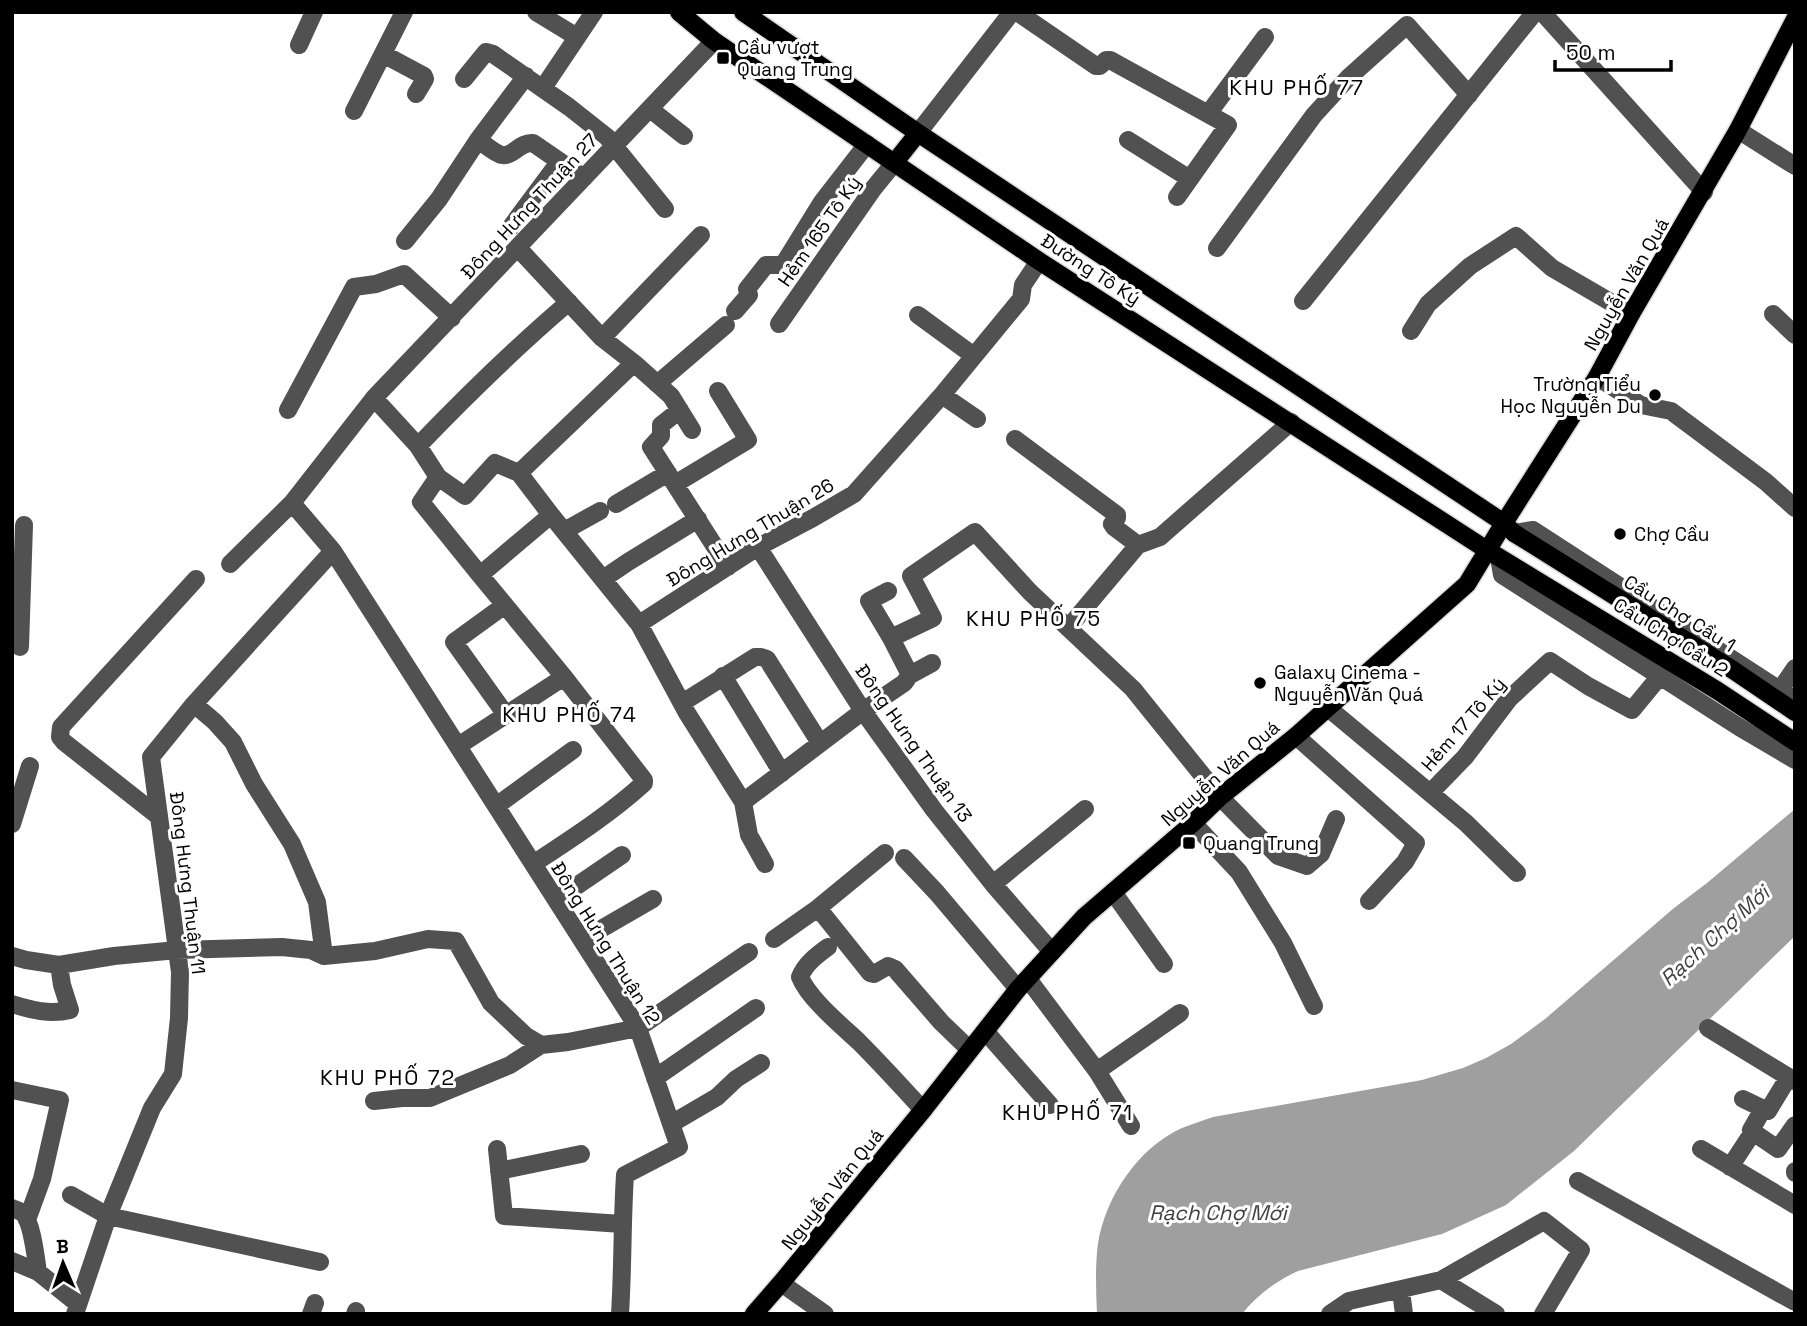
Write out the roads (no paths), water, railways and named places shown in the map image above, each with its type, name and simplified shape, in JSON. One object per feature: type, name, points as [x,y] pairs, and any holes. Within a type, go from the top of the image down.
[{"type":"main road","name":"Đường Tô Ký","points":[[680,12],[714,41],[1040,261],[1493,554]]},
{"type":"main road","name":"Đường Tô Ký","points":[[743,12],[918,133],[1509,528]]},
{"type":"main road","name":"Nguyễn Văn Quá","points":[[754,1314],[1023,984],[1084,916],[1220,797],[1296,736],[1467,584],[1493,554],[1704,192],[1795,19]]},
{"type":"main road","points":[[895,162],[918,133]]},
{"type":"main road","name":"Cầu Chợ Cầu 1","points":[[1509,528],[1795,712]]},
{"type":"main road","name":"Cầu Chợ Cầu 2","points":[[1493,554],[1718,691],[1795,742]]},
{"type":"street","points":[[299,46],[314,12]]},
{"type":"street","points":[[354,111],[404,12]]},
{"type":"street","points":[[536,12],[577,37]]},
{"type":"street","points":[[543,89],[594,12]]},
{"type":"street","points":[[918,133],[1015,12],[1096,66],[1110,60],[1228,125],[1177,197]]},
{"type":"street","points":[[1303,301],[1535,12]]},
{"type":"street","points":[[1542,12],[1704,192]]},
{"type":"street","points":[[1217,248],[1314,115],[1403,19],[1469,95]]},
{"type":"street","points":[[1208,114],[1265,37]]},
{"type":"street","name":"Đông Hưng Thuận 27","points":[[230,565],[292,503],[374,398],[714,41]]},
{"type":"street","points":[[464,79],[487,52],[494,54],[607,137],[665,209]]},
{"type":"street","points":[[383,54],[425,76],[416,94]]},
{"type":"street","points":[[405,241],[439,199],[478,140],[526,76]]},
{"type":"street","points":[[650,109],[684,136]]},
{"type":"street","points":[[1738,130],[1795,166]]},
{"type":"street","points":[[478,140],[501,155],[509,154],[523,144],[533,143],[584,178]]},
{"type":"street","points":[[1128,140],[1190,179]]},
{"type":"street","points":[[657,384],[731,318],[749,295],[747,289],[766,265],[783,265],[822,202],[867,144]]},
{"type":"street","points":[[510,228],[559,162]]},
{"type":"street","name":"Hẻm 165 Tô Ký","points":[[779,324],[873,189],[895,162]]},
{"type":"street","points":[[603,338],[701,234]]},
{"type":"street","points":[[1411,331],[1428,304],[1470,266],[1516,236],[1552,268],[1631,314]]},
{"type":"street","points":[[519,248],[603,338],[671,396],[692,430]]},
{"type":"street","name":"Đông Hưng Thuận 26","points":[[639,624],[758,547],[854,494],[942,396],[1021,299],[1023,285],[1040,261]]},
{"type":"street","points":[[288,410],[354,288],[404,274],[452,318]]},
{"type":"street","points":[[418,446],[517,346],[569,302]]},
{"type":"street","points":[[1773,314],[1795,335]]},
{"type":"street","points":[[918,315],[974,356]]},
{"type":"street","points":[[520,473],[634,363]]},
{"type":"street","points":[[1597,377],[1641,405],[1671,411],[1766,482],[1795,508]]},
{"type":"street","points":[[564,531],[748,440],[718,391]]},
{"type":"street","points":[[942,396],[977,419]]},
{"type":"street","points":[[374,398],[418,446],[438,477],[465,496],[495,463],[520,473],[639,624],[682,703],[743,802],[749,835],[765,864]]},
{"type":"street","points":[[680,411],[661,425],[661,436],[651,447],[728,567]]},
{"type":"street","points":[[1068,628],[1138,545],[1160,537],[1291,422]]},
{"type":"street","points":[[1015,439],[1116,514],[1117,518],[1112,524],[1114,527],[1138,545]]},
{"type":"street","points":[[438,477],[421,502],[564,677],[642,776],[644,783],[533,864]]},
{"type":"street","name":"Đông Hưng Thuận 12","points":[[292,503],[333,551],[638,1028],[679,1147],[625,1175],[620,1314]]},
{"type":"street","points":[[480,575],[551,515]]},
{"type":"street","points":[[603,579],[698,519]]},
{"type":"street","points":[[20,647],[24,525]]},
{"type":"street","points":[[1509,528],[1534,530],[1788,695],[1795,668]]},
{"type":"street","points":[[891,638],[933,618],[911,576],[975,532],[1030,592],[1133,689],[1220,797],[1278,856],[1307,866],[1321,854],[1336,819]]},
{"type":"street","name":"Đông Hưng Thuận 13","points":[[758,547],[863,711],[934,810],[993,884],[1052,951]]},
{"type":"street","name":"Đông Hưng Thuận 11","points":[[76,1309],[108,1216],[152,1108],[173,1074],[179,1018],[180,972],[150,757],[194,704],[333,551]]},
{"type":"street","points":[[1493,554],[1502,575],[1795,760]]},
{"type":"street","points":[[159,816],[64,742],[60,737],[61,727],[196,579]]},
{"type":"street","points":[[888,591],[869,601],[910,675]]},
{"type":"street","points":[[505,605],[454,642],[506,715]]},
{"type":"street","points":[[682,703],[758,656],[767,659],[820,743]]},
{"type":"street","name":"Hẻm 17 Tô Ký","points":[[1430,793],[1465,757],[1509,699],[1550,662],[1632,710],[1660,676]]},
{"type":"street","points":[[743,802],[910,675],[932,663]]},
{"type":"street","points":[[723,676],[782,773]]},
{"type":"street","points":[[458,746],[564,677]]},
{"type":"street","points":[[194,704],[233,742],[254,784],[292,844],[317,902],[324,956]]},
{"type":"street","points":[[1327,707],[1466,823],[1517,873]]},
{"type":"street","points":[[1296,736],[1416,843],[1405,862],[1369,901]]},
{"type":"street","points":[[496,806],[573,750]]},
{"type":"street","points":[[12,824],[30,766]]},
{"type":"street","points":[[993,884],[1085,808]]},
{"type":"street","points":[[1193,823],[1239,872],[1283,943],[1314,1006]]},
{"type":"street","points":[[774,939],[818,908],[885,853]]},
{"type":"street","points":[[556,900],[622,856]]},
{"type":"street","points":[[904,858],[1023,984],[1097,1071],[1131,1126]]},
{"type":"street","points":[[1113,892],[1164,964]]},
{"type":"street","points":[[582,940],[653,899]]},
{"type":"street","points":[[818,908],[870,973],[874,974],[888,966],[895,969],[941,1022],[970,1050]]},
{"type":"street","points":[[12,956],[60,965],[177,950],[282,947],[311,950],[324,956],[375,951],[428,939],[456,941],[491,1003],[526,1036],[541,1045]]},
{"type":"street","points":[[828,947],[802,971],[802,983],[923,1110]]},
{"type":"street","points":[[374,1101],[430,1098],[510,1065],[541,1045],[638,1028],[749,952]]},
{"type":"street","points":[[12,1004],[57,1013],[70,1010],[62,985],[60,965]]},
{"type":"street","points":[[655,1078],[757,1008]]},
{"type":"street","points":[[1097,1071],[1180,1013]]},
{"type":"street","points":[[1707,1028],[1792,1080],[1768,1111],[1743,1099]]},
{"type":"street","points":[[985,1031],[1050,1105]]},
{"type":"street","points":[[670,1124],[717,1097],[736,1079],[761,1063]]},
{"type":"street","points":[[12,1090],[60,1100],[42,1179],[27,1220]]},
{"type":"street","points":[[1730,1167],[1753,1132],[1751,1130],[1763,1109]]},
{"type":"street","points":[[1753,1132],[1778,1149],[1795,1125]]},
{"type":"street","points":[[497,1149],[504,1216],[622,1224]]},
{"type":"street","points":[[1701,1149],[1795,1205]]},
{"type":"street","points":[[499,1171],[581,1154]]},
{"type":"street","points":[[1578,1181],[1792,1303]]},
{"type":"street","points":[[71,1195],[108,1216],[320,1262]]},
{"type":"street","points":[[12,1208],[23,1213],[27,1220],[38,1272]]},
{"type":"street","points":[[1330,1314],[1349,1301],[1441,1280],[1544,1221],[1581,1250],[1543,1314]]},
{"type":"street","points":[[12,1261],[38,1272],[76,1309]]},
{"type":"street","points":[[1441,1280],[1496,1314]]},
{"type":"street","points":[[781,1283],[825,1314]]},
{"type":"street","points":[[1401,1290],[1404,1314]]},
{"type":"water","name":"Rạch Chợ Mới","points":[[1795,809],[1795,936],[1574,1151],[1506,1205],[1442,1234],[1298,1271],[1267,1289],[1242,1314],[1097,1314],[1097,1252],[1108,1208],[1126,1175],[1151,1148],[1166,1137],[1213,1117],[1422,1080],[1486,1058],[1511,1044],[1545,1019]]},
{"type":"place","name":"Cầu vượt Quang Trung","points":[[723,58]]},
{"type":"place","name":"Trường Tiểu Học Nguyễn Du","points":[[1655,395]]},
{"type":"place","name":"Chợ Cầu","points":[[1620,534]]},
{"type":"place","name":"Galaxy Cinema - Nguyễn Văn Quá","points":[[1260,683]]},
{"type":"place","name":"Quang Trung","points":[[1189,843]]},
{"type":"district","name":"KHU PHỐ 77","points":[[1297,88]]},
{"type":"district","name":"KHU PHỐ 75","points":[[1034,619]]},
{"type":"district","name":"KHU PHỐ 74","points":[[570,715]]},
{"type":"district","name":"KHU PHỐ 72","points":[[388,1078]]},
{"type":"district","name":"KHU PHỐ 71","points":[[1068,1113]]}]
